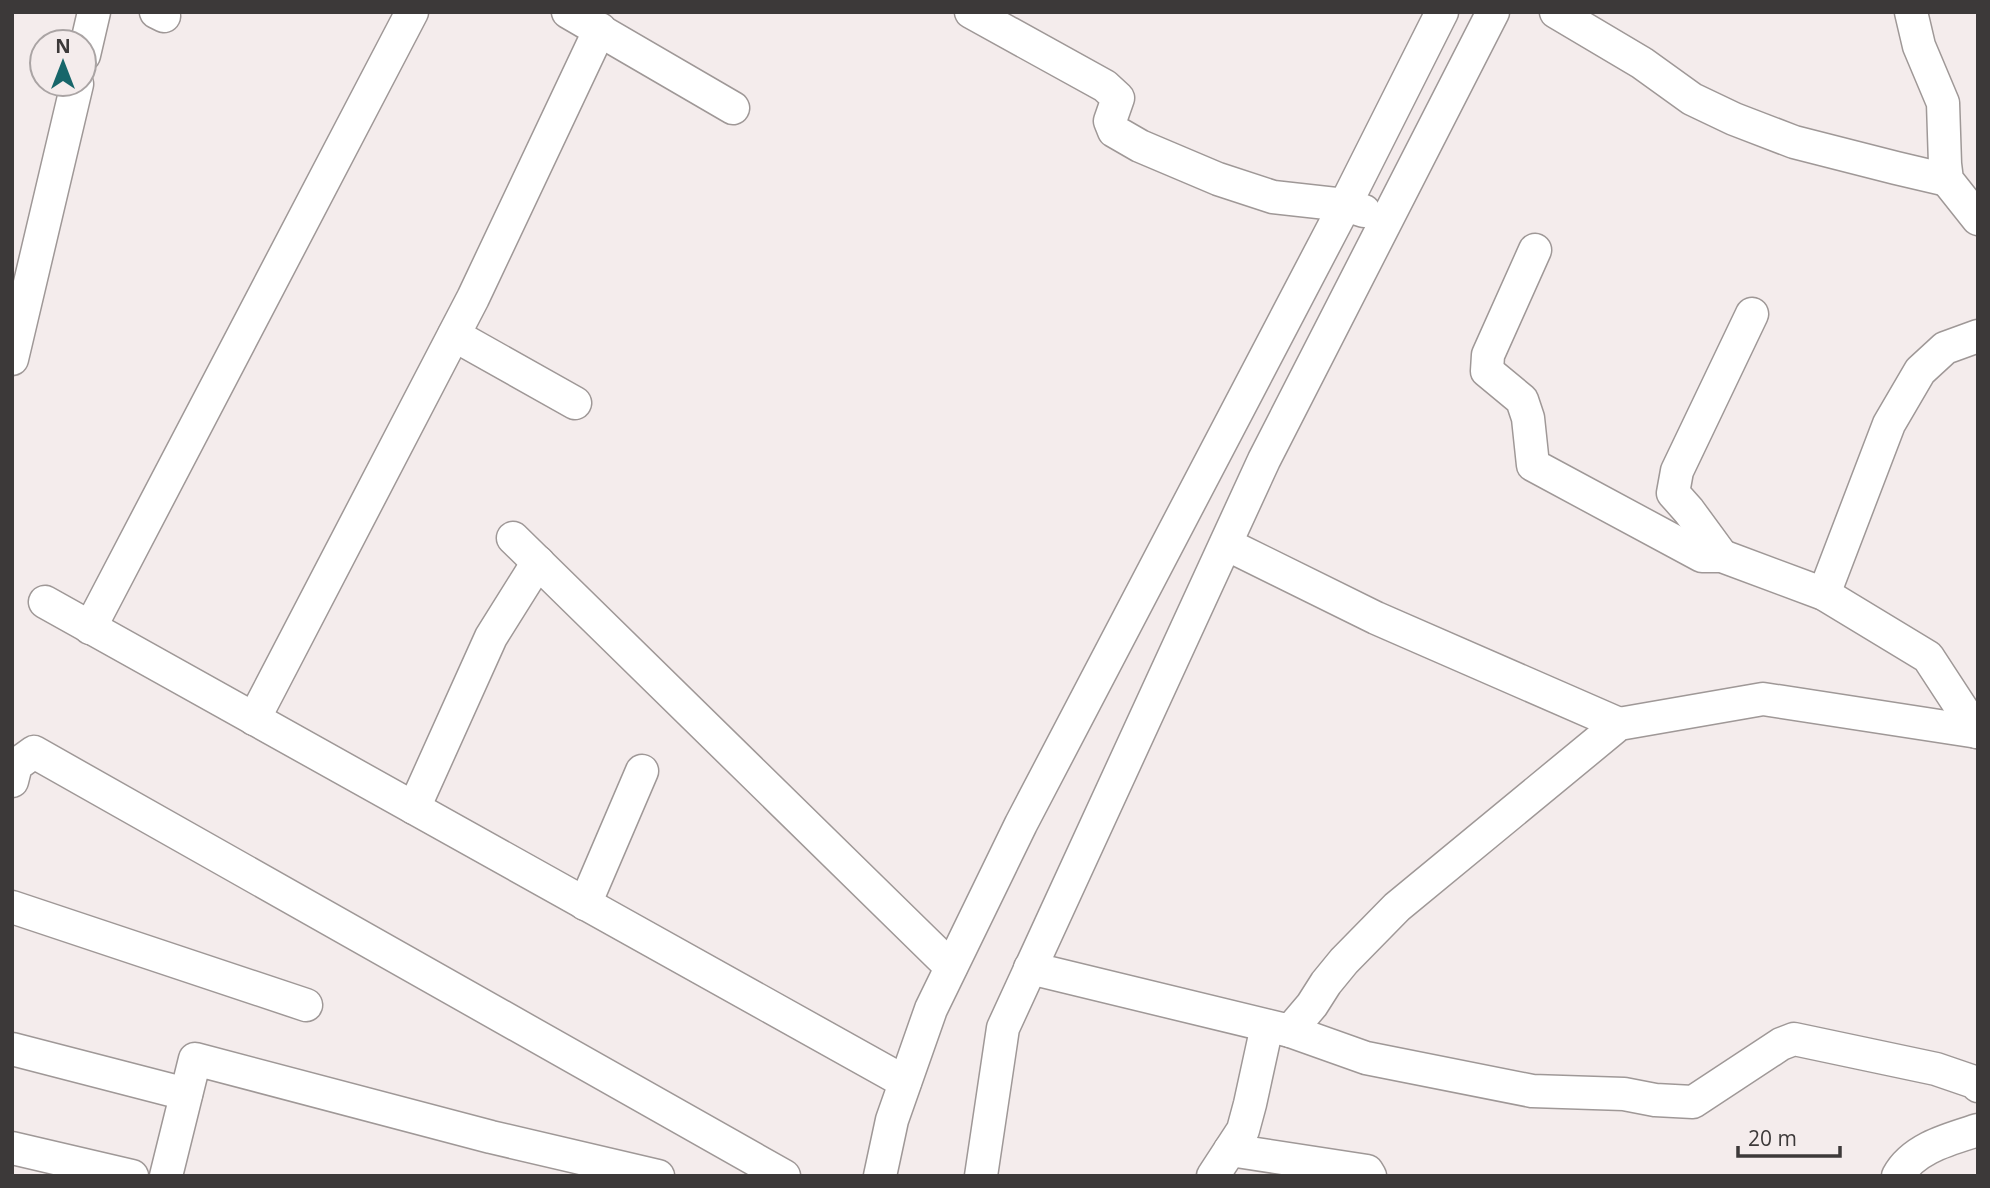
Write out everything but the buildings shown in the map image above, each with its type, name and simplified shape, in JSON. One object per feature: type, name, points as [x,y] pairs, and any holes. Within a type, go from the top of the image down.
[{"type":"street","points":[[90,628],[412,12]]},
{"type":"street","points":[[568,12],[733,108]]},
{"type":"street","points":[[971,12],[1105,86],[1118,98],[1110,121],[1114,131],[1140,146],[1218,179],[1273,197],[1345,205],[1387,219]]},
{"type":"street","points":[[880,1176],[892,1120],[931,1009],[951,967],[1021,824],[1345,205],[1442,12]]},
{"type":"street","points":[[981,1176],[1003,1028],[1264,460],[1493,12]]},
{"type":"street","points":[[1556,12],[1642,63],[1692,99],[1734,118],[1794,142],[1947,180]]},
{"type":"street","points":[[1910,12],[1919,46],[1943,103],[1947,180],[1978,219]]},
{"type":"street","points":[[254,719],[479,286],[600,29]]},
{"type":"street","points":[[12,359],[74,98]]},
{"type":"street","points":[[1535,250],[1488,355],[1486,372],[1522,400],[1528,418],[1533,465],[1702,556],[1722,556],[1824,594],[1928,657],[1977,732]]},
{"type":"street","points":[[1722,556],[1673,493],[1677,471],[1752,314]]},
{"type":"street","points":[[454,335],[575,403]]},
{"type":"street","points":[[1824,594],[1889,424],[1920,371],[1945,348],[1978,336]]},
{"type":"street","points":[[513,538],[951,967]]},
{"type":"street","points":[[1226,544],[1376,618],[1619,724]]},
{"type":"street","points":[[414,808],[491,638],[538,562]]},
{"type":"street","points":[[45,602],[905,1082]]},
{"type":"street","points":[[1213,1176],[1243,1130],[1278,1028],[1312,1005],[1344,961],[1397,907],[1619,724],[1763,699],[1977,732]]},
{"type":"street","points":[[12,781],[16,765],[34,752],[784,1176]]},
{"type":"street","points":[[585,904],[642,771]]},
{"type":"street","points":[[12,907],[306,1005]]},
{"type":"street","points":[[1030,968],[1278,1028],[1366,1058],[1532,1091],[1624,1094],[1655,1100],[1693,1102],[1781,1044],[1794,1039],[1936,1069],[1974,1082],[1978,1086]]},
{"type":"street","points":[[12,1049],[186,1094]]},
{"type":"street","points":[[166,1176],[195,1059],[491,1137],[658,1176]]},
{"type":"street","points":[[1898,1176],[1917,1155],[1978,1130]]},
{"type":"street","points":[[12,1147],[132,1176]]},
{"type":"street","points":[[1230,1150],[1367,1171],[1370,1176]]}]
